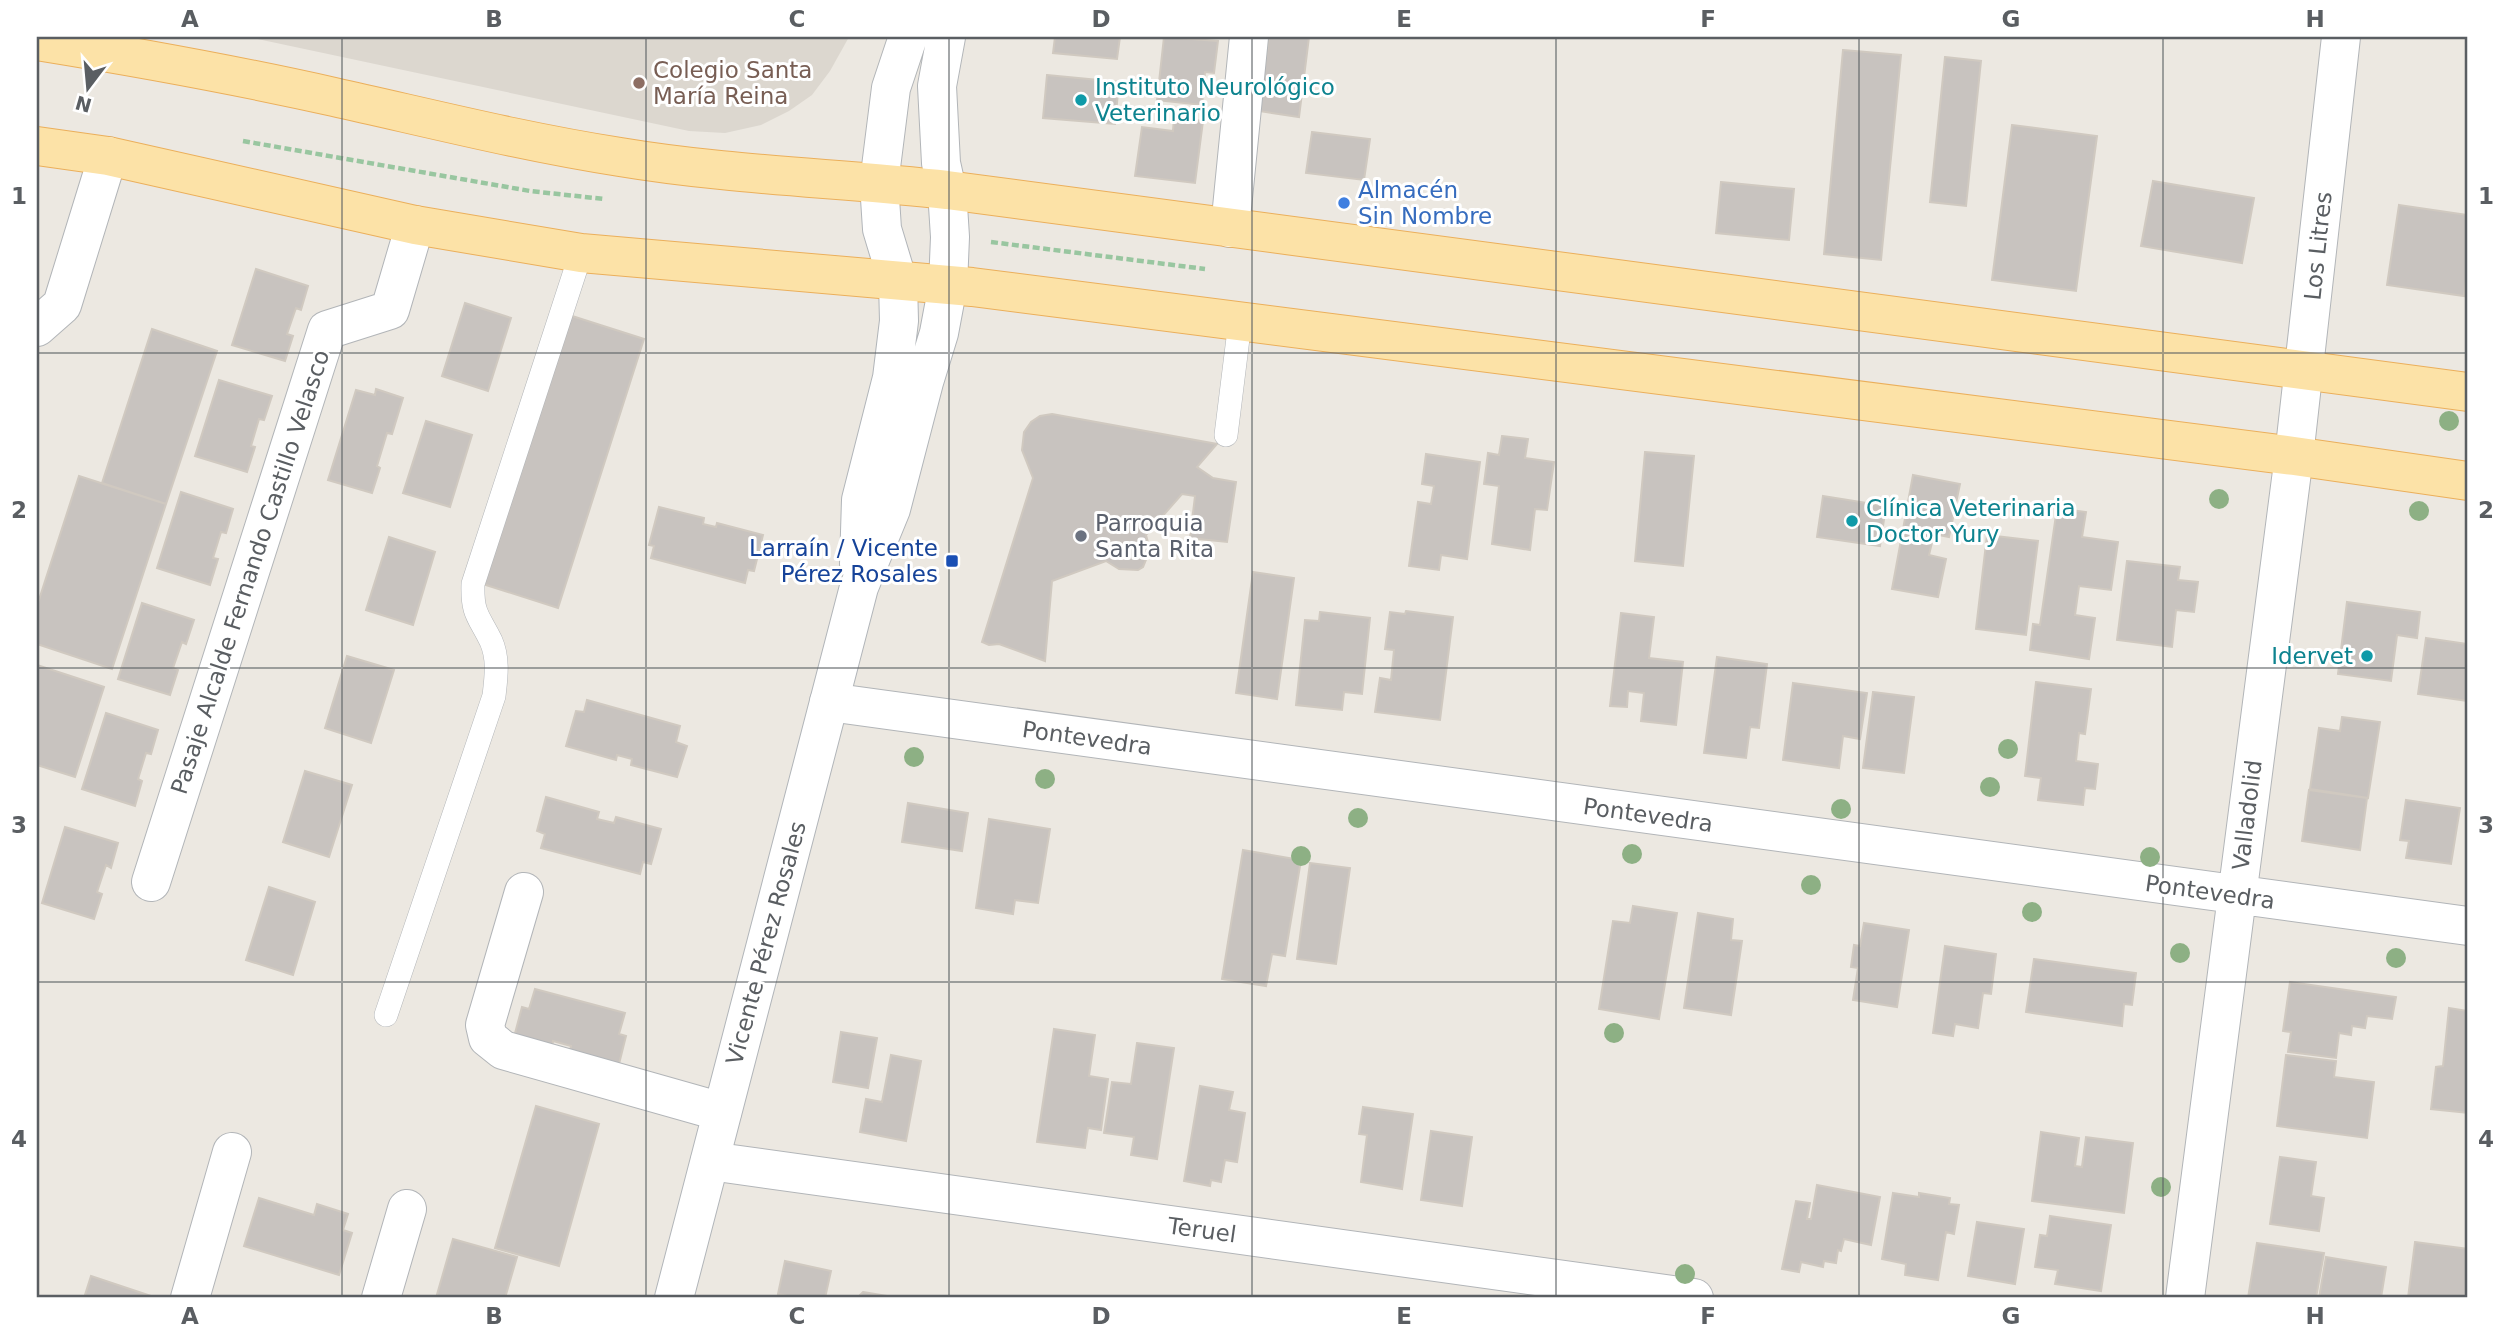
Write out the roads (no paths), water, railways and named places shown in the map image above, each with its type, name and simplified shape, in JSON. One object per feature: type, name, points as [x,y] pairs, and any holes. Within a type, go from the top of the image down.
[{"type":"main road","points":[[37,41],[153,60],[464,128],[621,157],[770,176],[947,190],[2468,392]]},
{"type":"main road","points":[[37,145],[108,156],[415,225],[581,253],[948,285],[2294,456],[2468,481]]},
{"type":"street","name":"Vicente Pérez Rosales","points":[[859,587],[861,500],[892,378],[899,321],[898,282],[883,229],[879,183],[891,88],[908,37]]},
{"type":"street","name":"Vicente Pérez Rosales","points":[[674,1298],[859,587],[891,509],[939,333],[948,285],[950,237],[947,190],[941,163],[937,86],[946,37]]},
{"type":"street","points":[[1230,228],[1249,37]]},
{"type":"street","name":"Los Litres","points":[[2294,456],[2341,37]]},
{"type":"street","points":[[37,327],[62,306],[108,156]]},
{"type":"street","name":"Pasaje Alcalde Fernando Castillo Velasco","points":[[151,882],[327,330],[390,310],[415,225]]},
{"type":"street","name":"Valladolid","points":[[2185,1298],[2294,456]]},
{"type":"street","name":"Pontevedra","points":[[829,702],[2468,926]]},
{"type":"street","points":[[524,892],[485,1025],[488,1038],[503,1049],[722,1112]]},
{"type":"street","points":[[190,1298],[232,1152]]},
{"type":"street","name":"Teruel","points":[[710,1161],[1694,1298]]},
{"type":"street","points":[[381,1298],[407,1209]]},
{"type":"lane","points":[[386,1015],[494,696],[497,669],[492,643],[477,621],[472,599],[473,584],[581,253]]},
{"type":"lane","points":[[1226,435],[1240,322]]},
{"type":"place","name":"Colegio Santa María Reina","points":[[639,83]]},
{"type":"place","name":"Instituto Neurológico Veterinario","points":[[1081,100]]},
{"type":"place","name":"Almacén Sin Nombre","points":[[1344,203]]},
{"type":"place","name":"Clínica Veterinaria Doctor Yury","points":[[1852,521]]},
{"type":"place","name":"Parroquia Santa Rita","points":[[1081,536]]},
{"type":"place","name":"Larraín / Vicente Pérez Rosales","points":[[952,561]]},
{"type":"place","name":"Idervet","points":[[2367,656]]}]
